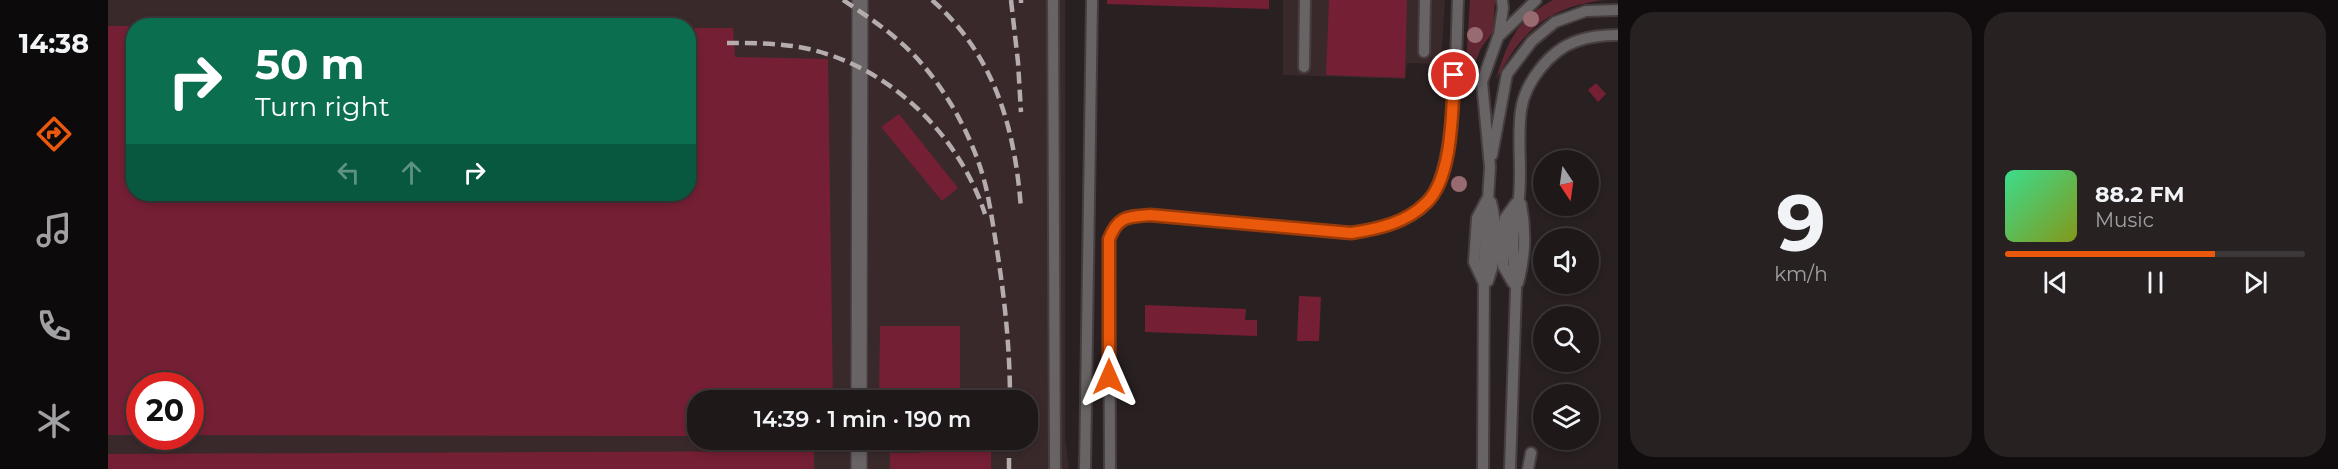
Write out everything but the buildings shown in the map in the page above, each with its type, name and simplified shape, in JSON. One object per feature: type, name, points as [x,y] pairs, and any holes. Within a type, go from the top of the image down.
[{"type":"street","points":[[859,390],[860,0]]},
{"type":"street","points":[[859,450],[859,469]]},
{"type":"lane","points":[[1053,0],[1054,469]]},
{"type":"lane","points":[[1085,469],[1092,0]]},
{"type":"lane","points":[[1304,67],[1305,0]]},
{"type":"lane","points":[[1424,52],[1425,0]]},
{"type":"lane","points":[[1110,469],[1109,239],[1115,225],[1130,217],[1150,215],[1351,233],[1378,229],[1402,220],[1427,203],[1440,181],[1449,145],[1458,0]]},
{"type":"lane","points":[[1483,469],[1482,393],[1486,287],[1494,266],[1496,219],[1489,196],[1490,167],[1482,82],[1498,37],[1503,8],[1502,0]]},
{"type":"lane","points":[[1498,37],[1536,0]]},
{"type":"lane","points":[[1490,167],[1507,74],[1532,41],[1555,22],[1586,11],[1618,10]]},
{"type":"lane","points":[[1510,469],[1516,289],[1515,219],[1519,198],[1521,110],[1526,90],[1539,71],[1554,56],[1575,41],[1600,35],[1618,35]]},
{"type":"lane","points":[[1486,287],[1474,262],[1477,218],[1489,196]]},
{"type":"lane","points":[[1528,469],[1531,453]]},
{"type":"shaded area","points":[[108,0],[1065,0],[1065,439],[1069,469],[108,469]]},
{"type":"shaded area","points":[[1283,0],[1445,0],[1441,64],[1407,63],[1405,79],[1283,75]]},
{"type":"shaded area","points":[[1470,0],[1495,0],[1493,32],[1481,48],[1471,73],[1465,81]]},
{"type":"shaded area","points":[[1553,0],[1606,0],[1578,5],[1550,16],[1520,42],[1496,79],[1510,42],[1522,23]]},
{"type":"railway","points":[[843,0],[896,38],[925,67],[958,117],[976,154],[987,192],[1000,269],[1008,344],[1010,390]]},
{"type":"railway","points":[[932,0],[954,22],[972,45],[998,95],[1013,150],[1021,209]]},
{"type":"railway","points":[[1011,0],[1021,112]]},
{"type":"railway","points":[[727,43],[778,44],[809,49],[839,58],[894,89],[940,132],[973,185],[985,214]]},
{"type":"railway","points":[[1009,450],[1009,469]]},
{"type":"route","points":[[1109,377],[1109,239],[1115,225],[1130,217],[1150,215],[1351,233],[1378,229],[1402,220],[1427,203],[1440,181],[1449,145],[1454,75]]}]
